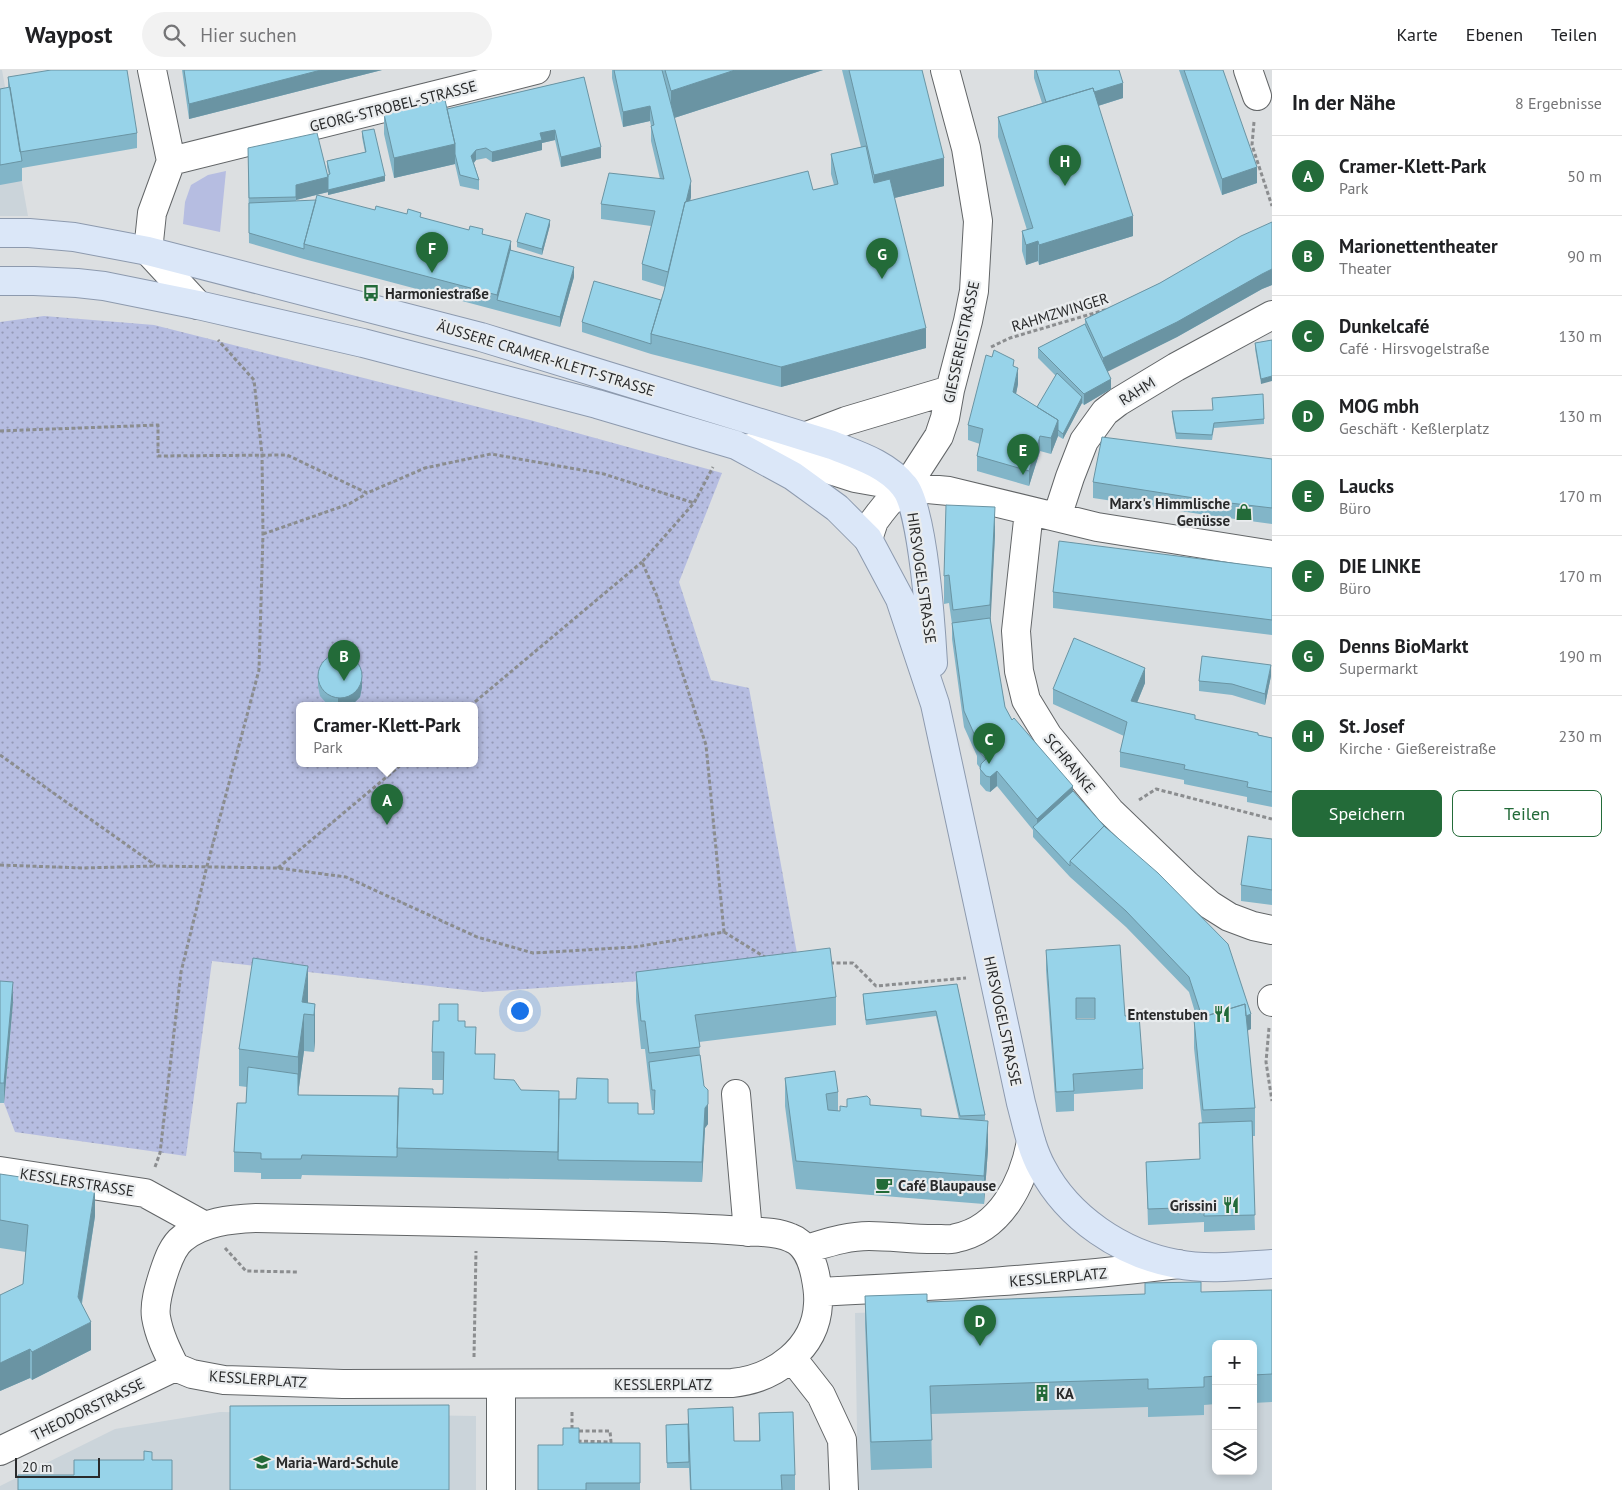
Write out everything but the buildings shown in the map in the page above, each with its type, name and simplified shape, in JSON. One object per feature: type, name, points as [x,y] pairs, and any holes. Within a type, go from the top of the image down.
[{"type":"main road","name":"ÄUSSERE CRAMER-KLETT-STRASSE","points":[[0,233],[28,233],[74,237],[148,250],[481,337],[804,437],[871,461],[896,477],[906,487]]},
{"type":"main road","name":"ÄUSSERE CRAMER-KLETT-STRASSE","points":[[0,281],[78,283],[104,286],[206,307],[372,346],[597,404],[731,443],[793,476],[837,508],[868,539]]},
{"type":"main road","name":"HIRSVOGELSTRASSE","points":[[906,487],[911,500],[920,541],[931,635],[935,704]]},
{"type":"main road","name":"HIRSVOGELSTRASSE","points":[[868,539],[900,599],[935,704],[1031,1142],[1042,1168],[1051,1184],[1085,1221],[1123,1246],[1140,1254],[1178,1264],[1214,1266],[1272,1264]]},
{"type":"street","points":[[152,70],[171,161],[152,213],[148,250],[206,307]]},
{"type":"street","name":"GEORG-STROBEL-STRASSE","points":[[171,161],[536,70]]},
{"type":"street","name":"GIESSEREISTRASSE","points":[[906,487],[939,436],[945,418],[974,291],[978,221],[966,148],[945,70]]},
{"type":"street","points":[[1248,70],[1257,96]]},
{"type":"street","name":"RAHM","points":[[1057,518],[1084,441],[1105,412],[1176,367],[1272,316]]},
{"type":"street","points":[[804,437],[846,421],[950,390]]},
{"type":"street","name":"ÄUSSERE CRAMER-KLETT-STRASSE","points":[[731,443],[793,458],[855,478],[906,487]]},
{"type":"street","points":[[906,487],[949,491],[1097,527],[1272,555]]},
{"type":"street","name":"HIRSVOGELSTRASSE","points":[[868,539],[874,521],[888,503],[906,487]]},
{"type":"street","name":"SCHRANKE","points":[[1029,511],[1016,631],[1019,671],[1026,700],[1048,736],[1116,816],[1187,885],[1210,905],[1229,917],[1253,926],[1272,930]]},
{"type":"street","points":[[736,1094],[748,1232]]},
{"type":"street","points":[[175,1367],[162,1338],[156,1315],[159,1288],[168,1260],[181,1239],[205,1226],[231,1219],[678,1227],[773,1233],[792,1238],[806,1249],[838,1239],[868,1236],[956,1239],[978,1230],[997,1216],[1015,1192],[1024,1171],[1031,1142]]},
{"type":"street","name":"KESSLERSTRASSE","points":[[0,1171],[145,1193],[205,1226]]},
{"type":"street","name":"KESSLERPLATZ","points":[[175,1367],[192,1374],[224,1380],[343,1384],[690,1384],[745,1382],[772,1372],[792,1358],[807,1340],[815,1321],[818,1292],[814,1268],[806,1249]]},
{"type":"street","name":"KESSLERPLATZ","points":[[818,1292],[1089,1275],[1178,1264]]},
{"type":"street","points":[[792,1358],[821,1395],[842,1440],[844,1490]]},
{"type":"street","name":"THEODORSTRASSE","points":[[0,1451],[175,1367]]},
{"type":"street","points":[[500,1490],[501,1384]]},
{"type":"path","points":[[1257,96],[1252,145],[1272,206]]},
{"type":"path","points":[[145,1193],[160,1153],[181,972],[259,670],[263,534],[262,455],[254,380],[210,331],[206,307]]},
{"type":"path","name":"RAHMZWINGER","points":[[958,362],[1010,338],[1112,307]]},
{"type":"path","points":[[0,431],[158,425],[158,456],[286,454],[367,493]]},
{"type":"path","points":[[475,702],[642,562],[694,503],[731,443]]},
{"type":"path","points":[[263,534],[349,504],[367,493],[425,468],[492,454],[604,474],[694,503]]},
{"type":"path","points":[[642,562],[657,596],[706,745],[724,932]]},
{"type":"path","points":[[0,755],[155,866]]},
{"type":"path","points":[[278,868],[398,767]]},
{"type":"path","points":[[1116,816],[1156,789],[1272,819]]},
{"type":"path","points":[[0,865],[83,868],[207,866],[278,868],[346,877],[477,937],[533,953],[635,946],[724,932],[770,960]]},
{"type":"path","points":[[825,964],[853,963],[876,986],[994,976]]},
{"type":"path","points":[[1272,1000],[1266,1062],[1272,1101]]},
{"type":"path","points":[[474,1384],[476,1222]]},
{"type":"path","points":[[205,1226],[246,1272],[297,1272]]},
{"type":"path","points":[[571,1384],[572,1442],[610,1442],[610,1431],[572,1431]]},
{"type":"shaded area","points":[[0,70],[2,70],[28,216],[0,216]]},
{"type":"shaded area","points":[[226,171],[220,232],[183,224],[185,202],[191,185],[208,175]]},
{"type":"shaded area","points":[[44,316],[154,325],[530,420],[722,473],[679,582],[711,680],[749,688],[800,970],[483,992],[212,961],[186,1156],[15,1132],[4,1103],[13,1002],[0,1001],[0,322]]},
{"type":"shaded area","points":[[1272,1299],[1272,1490],[858,1490],[855,1313]]},
{"type":"shaded area","name":"Maria-Ward-Schule","points":[[220,1412],[476,1416],[476,1490],[0,1490],[0,1486],[115,1429]]},
{"type":"place","name":"St. Josef","points":[[1065,186]]},
{"type":"place","name":"DIE LINKE","points":[[432,273]]},
{"type":"place","name":"Denns BioMarkt","points":[[882,279]]},
{"type":"place","name":"Harmoniestraße","points":[[371,293]]},
{"type":"place","name":"Laucks","points":[[1023,475]]},
{"type":"place","name":"Marx's Himmlische Genüsse","points":[[1244,512]]},
{"type":"place","name":"Marionettentheater","points":[[344,681]]},
{"type":"place","name":"Dunkelcafé","points":[[989,764]]},
{"type":"place","name":"Cramer-Klett-Park","points":[[387,825]]},
{"type":"place","name":"Entenstuben","points":[[1222,1014]]},
{"type":"place","name":"Café Blaupause","points":[[884,1185]]},
{"type":"place","name":"Grissini","points":[[1231,1205]]},
{"type":"place","name":"MOG mbh","points":[[980,1346]]},
{"type":"place","name":"KA","points":[[1042,1393]]},
{"type":"place","name":"Maria-Ward-Schule","points":[[262,1462]]}]
